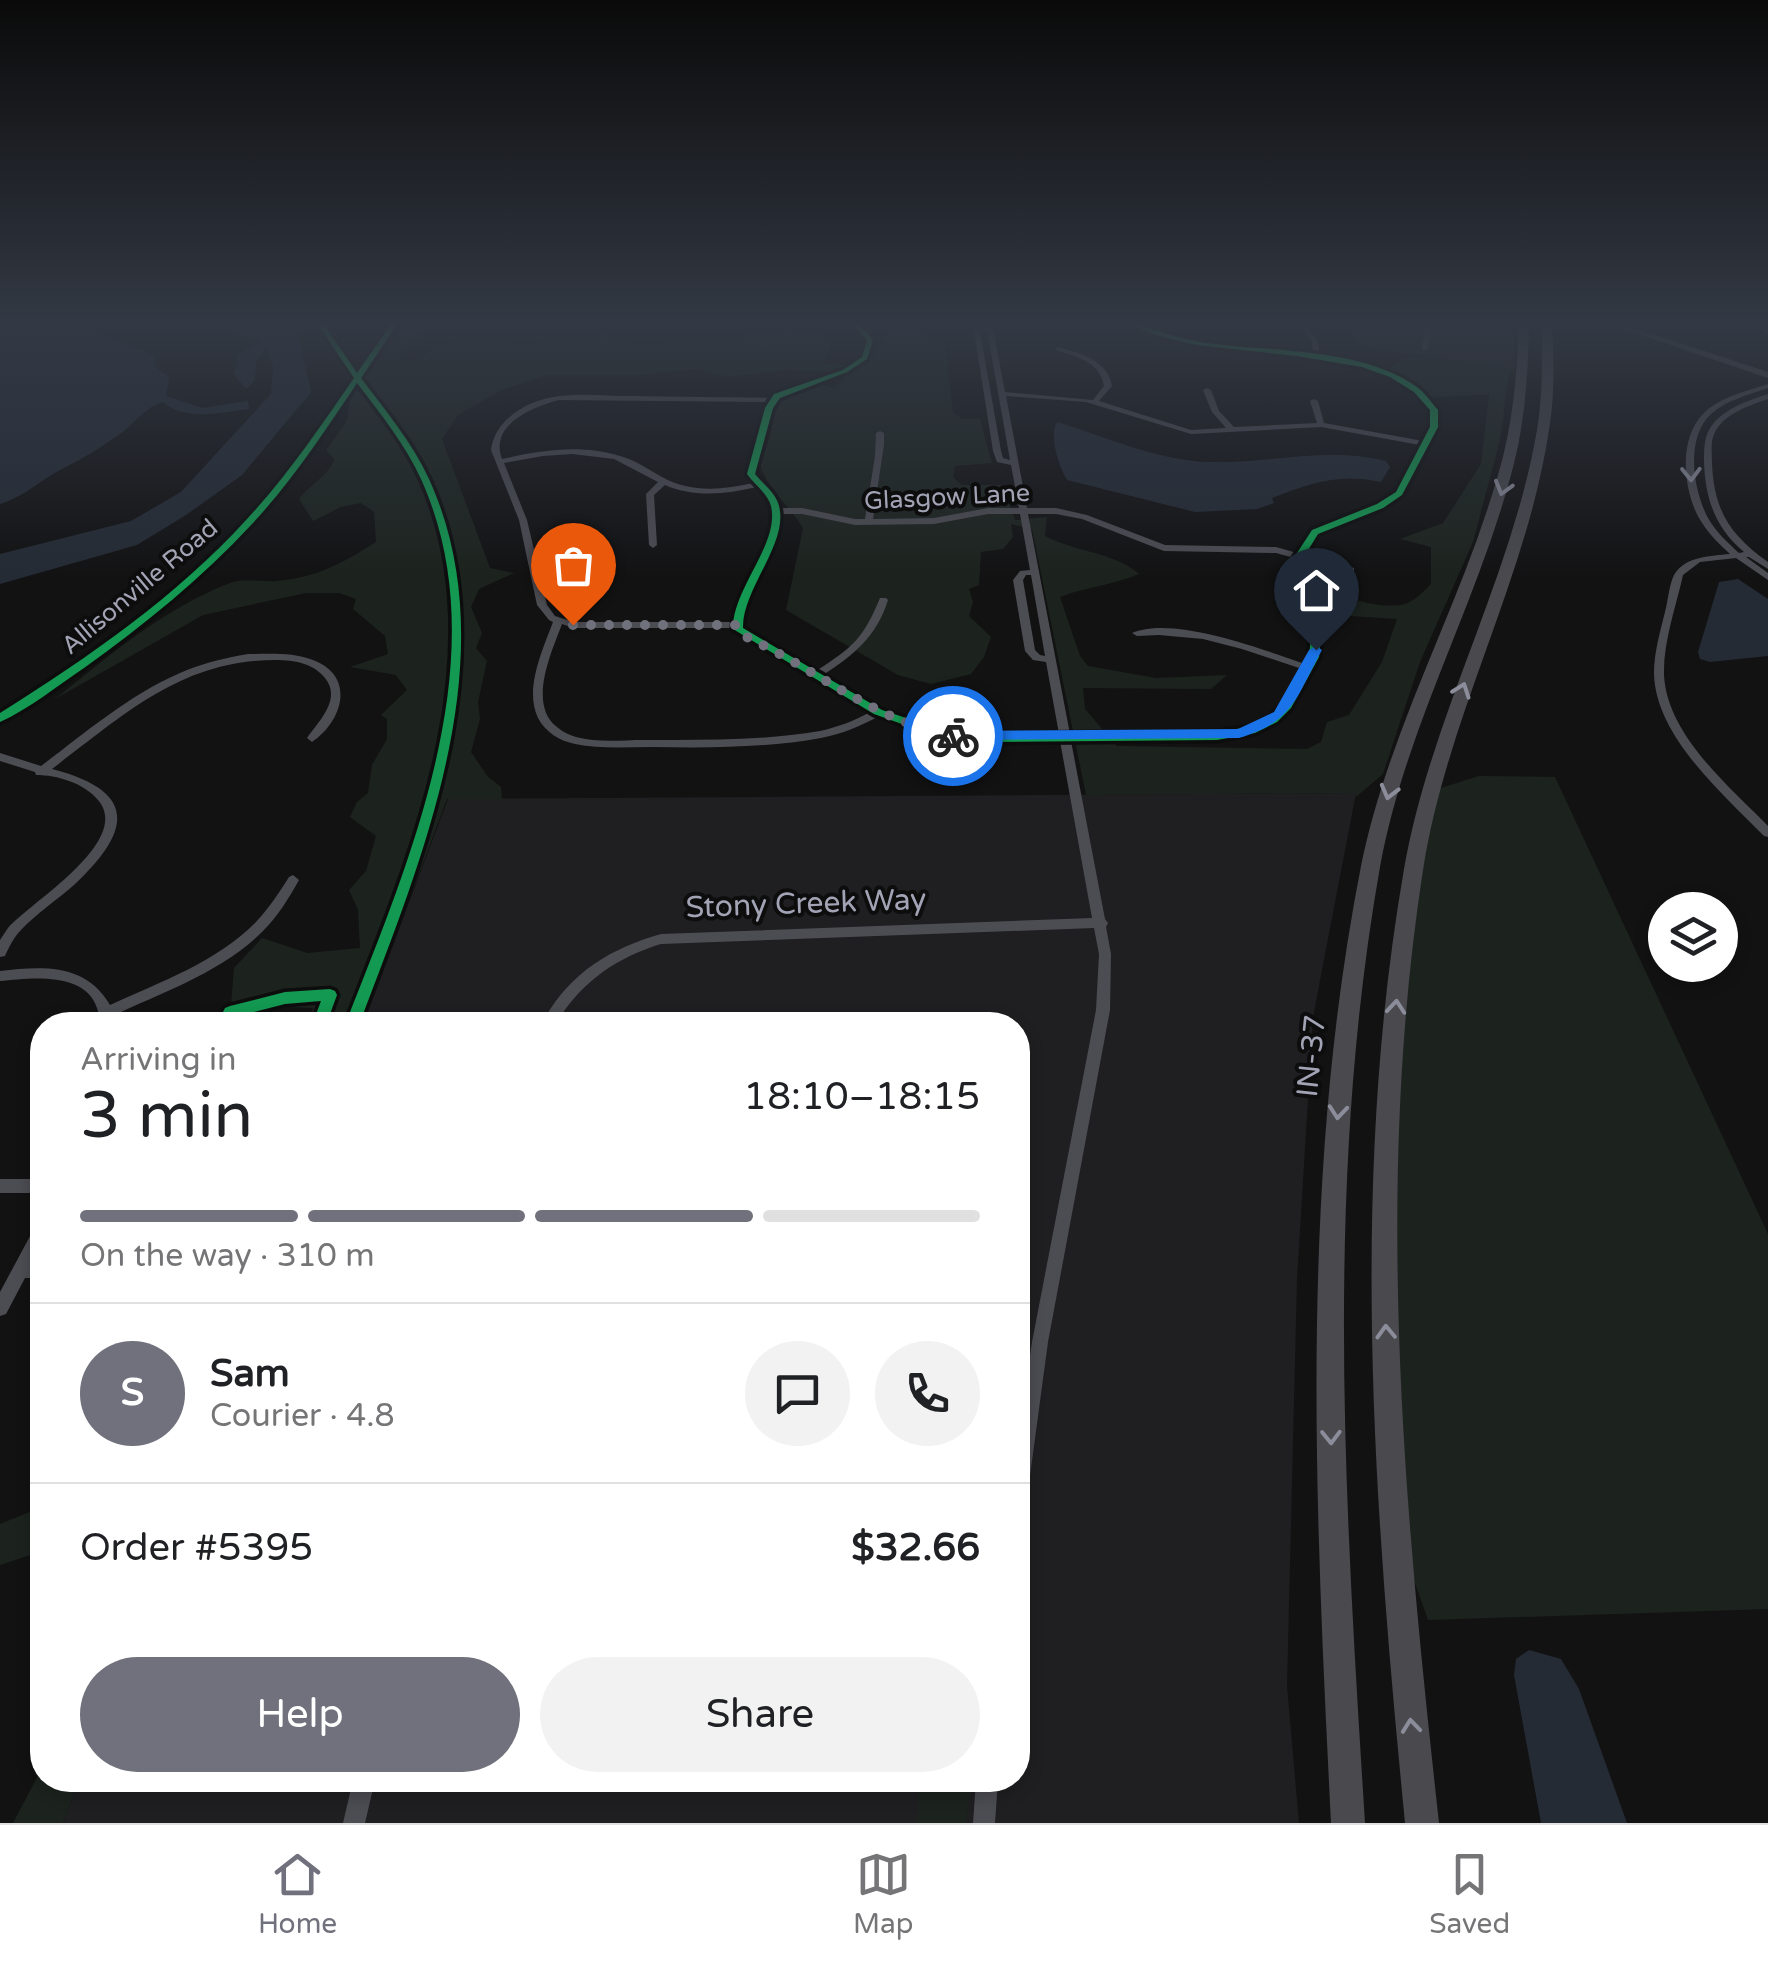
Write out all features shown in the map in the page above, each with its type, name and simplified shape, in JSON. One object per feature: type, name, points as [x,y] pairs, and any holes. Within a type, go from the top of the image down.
[{"type":"highway","name":"IN-37","points":[[1348,1823],[1334,1575],[1329,1332],[1336,1128],[1351,986],[1372,859],[1398,761],[1484,547],[1512,457],[1520,408]]},
{"type":"highway","points":[[1422,1823],[1397,1552],[1386,1316],[1388,1118],[1398,982],[1414,870],[1431,791],[1450,723],[1527,514],[1546,408]]},
{"type":"main road","name":"Allisonville Road","points":[[0,718],[135,625],[224,548],[277,488],[335,408]]},
{"type":"street","points":[[531,408],[502,428],[494,446],[523,520],[542,605],[558,622],[705,628],[736,625]]},
{"type":"street","points":[[736,625],[738,610],[755,581],[776,511],[770,496],[758,484],[752,466],[770,408]]},
{"type":"street","points":[[990,408],[1000,460],[1015,463]]},
{"type":"street","points":[[1005,408],[1102,923],[1106,972],[1103,1010],[1042,1327],[1030,1412]]},
{"type":"street","points":[[1112,408],[1169,428],[1206,433],[1321,425],[1368,430],[1424,444]]},
{"type":"street","points":[[1214,408],[1232,431]]},
{"type":"street","points":[[1316,408],[1321,425]]},
{"type":"street","points":[[736,625],[748,638],[878,712],[915,728],[958,736],[1066,737],[1217,736],[1251,730],[1280,715],[1316,650],[1316,636],[1291,582],[1291,570],[1322,528],[1396,497],[1436,416],[1430,408]]},
{"type":"street","points":[[1716,408],[1701,421],[1692,438],[1693,501],[1708,526],[1737,555],[1768,577]]},
{"type":"street","points":[[1746,408],[1717,424],[1708,445],[1712,506],[1727,530],[1768,566]]},
{"type":"street","points":[[869,522],[870,491],[880,462],[880,433]]},
{"type":"street","points":[[499,462],[554,452],[596,453],[628,461],[664,482],[707,492],[758,484]]},
{"type":"street","points":[[654,544],[650,494],[664,482]]},
{"type":"street","name":"Glasgow Lane","points":[[776,511],[869,522],[934,522],[983,512],[1024,510],[1084,517],[1164,548],[1266,549],[1351,570]]},
{"type":"street","points":[[1752,554],[1698,560],[1679,574],[1658,677],[1665,705],[1686,743],[1768,833]]},
{"type":"street","points":[[816,675],[856,649],[872,632],[883,600]]},
{"type":"street","points":[[558,622],[539,706],[547,728],[568,740],[600,744],[818,737],[861,724],[878,712]]},
{"type":"street","points":[[1136,633],[1158,630],[1208,637],[1308,668]]},
{"type":"street","points":[[40,772],[163,684],[206,664],[244,656],[301,659],[330,676],[336,686],[333,709],[312,738]]},
{"type":"street","points":[[0,757],[96,790],[108,805],[111,824],[93,860],[17,926],[0,952]]},
{"type":"street","points":[[118,1012],[249,940],[275,912],[293,880]]},
{"type":"street","name":"Stony Creek Way","points":[[556,1012],[568,992],[594,968],[626,950],[661,939],[1102,923]]},
{"type":"street","points":[[0,976],[31,972],[66,975],[96,992],[104,1012]]},
{"type":"street","points":[[0,1186],[30,1186]]},
{"type":"street","points":[[0,1308],[30,1254]]},
{"type":"street","points":[[22,1270],[30,1270]]},
{"type":"street","points":[[354,1823],[361,1792]]},
{"type":"street","points":[[984,1823],[986,1792]]},
{"type":"shaded area","points":[[0,408],[150,408],[98,449],[0,504]]},
{"type":"shaded area","points":[[172,408],[249,409],[216,413]]},
{"type":"shaded area","points":[[258,408],[298,408],[242,475],[137,545],[0,584],[0,554],[131,521],[181,492]]},
{"type":"shaded area","points":[[349,408],[470,408],[458,415],[442,439],[490,568],[514,573],[479,589],[471,607],[482,633],[476,648],[487,661],[478,702],[480,719],[471,752],[488,777],[501,787],[502,799],[447,799],[368,1012],[231,1005],[234,968],[262,938],[307,953],[360,948],[358,910],[349,890],[366,871],[376,836],[350,817],[357,802],[368,793],[372,765],[387,739],[387,719],[381,715],[407,690],[396,675],[350,667],[388,654],[385,636],[353,609],[356,599],[339,593],[306,593],[203,615],[55,699],[138,634],[206,594],[235,582],[276,581],[317,573],[376,542],[374,512],[361,503],[341,507],[313,521],[299,499],[332,465],[334,459],[326,450],[347,421]]},
{"type":"shaded area","points":[[777,408],[953,408],[962,419],[980,419],[992,463],[955,466],[953,477],[962,485],[1003,485],[1015,520],[1047,517],[1045,536],[1118,561],[1139,574],[1060,597],[1080,656],[1088,666],[1156,678],[1227,675],[1211,689],[1083,688],[1085,709],[1117,746],[1307,749],[1321,742],[1327,722],[1349,715],[1382,662],[1397,619],[1350,616],[1314,601],[1307,576],[1310,569],[1327,576],[1354,599],[1368,603],[1392,606],[1416,598],[1431,584],[1431,547],[1400,539],[1443,523],[1481,464],[1487,408],[1504,408],[1500,440],[1473,542],[1420,662],[1383,774],[1356,797],[1355,793],[1086,795],[1032,529],[1011,524],[1013,537],[1003,549],[981,552],[979,585],[969,589],[973,602],[969,616],[991,637],[984,657],[971,674],[931,684],[898,675],[786,610],[803,528],[772,488],[759,461],[767,447]]},
{"type":"shaded area","points":[[1057,422],[1188,460],[1230,462],[1341,455],[1386,461],[1390,467],[1381,482],[1325,481],[1272,498],[1274,503],[1257,509],[1195,512],[1067,480],[1056,450]]},
{"type":"shaded area","points":[[1738,579],[1768,599],[1768,656],[1710,662],[1700,659],[1698,652],[1719,582]]},
{"type":"shaded area","points":[[1479,776],[1555,777],[1768,1234],[1768,1609],[1428,1620],[1395,1526],[1393,1047],[1431,791]]},
{"type":"shaded area","points":[[1356,793],[1313,1017],[1297,1279],[1287,1686],[1299,1823],[63,1823],[75,1792],[1030,1792],[1030,1012],[368,1012],[448,799]]},
{"type":"shaded area","points":[[30,1512],[30,1555],[0,1565],[0,1524]]},
{"type":"shaded area","points":[[1529,1650],[1561,1659],[1579,1689],[1627,1823],[1541,1823],[1514,1675],[1516,1659]]},
{"type":"shaded area","points":[[30,1791],[75,1792],[63,1823],[13,1823]]},
{"type":"shaded area","points":[[918,1792],[970,1792],[966,1823],[917,1823]]},
{"type":"cycle path","points":[[0,718],[132,628],[194,576],[251,520],[336,408]]},
{"type":"cycle path","points":[[357,1012],[424,827],[442,756],[454,686],[457,615],[448,547],[426,481],[379,408]]},
{"type":"cycle path","points":[[769,408],[751,474],[773,500],[776,519],[773,535],[742,604],[738,629],[878,712],[938,733],[989,738],[1217,736],[1251,730],[1273,720],[1287,706],[1314,657],[1316,635],[1291,582],[1291,570],[1315,532],[1380,506],[1399,493],[1434,427],[1432,408]]},
{"type":"cycle path","points":[[230,1012],[285,998],[330,995],[324,1012]]},
{"type":"way so far","points":[[573,625],[736,625],[748,638],[779,652],[878,712],[915,728],[953,736]]},
{"type":"route","points":[[953,736],[1239,734],[1280,715],[1316,650]]}]
